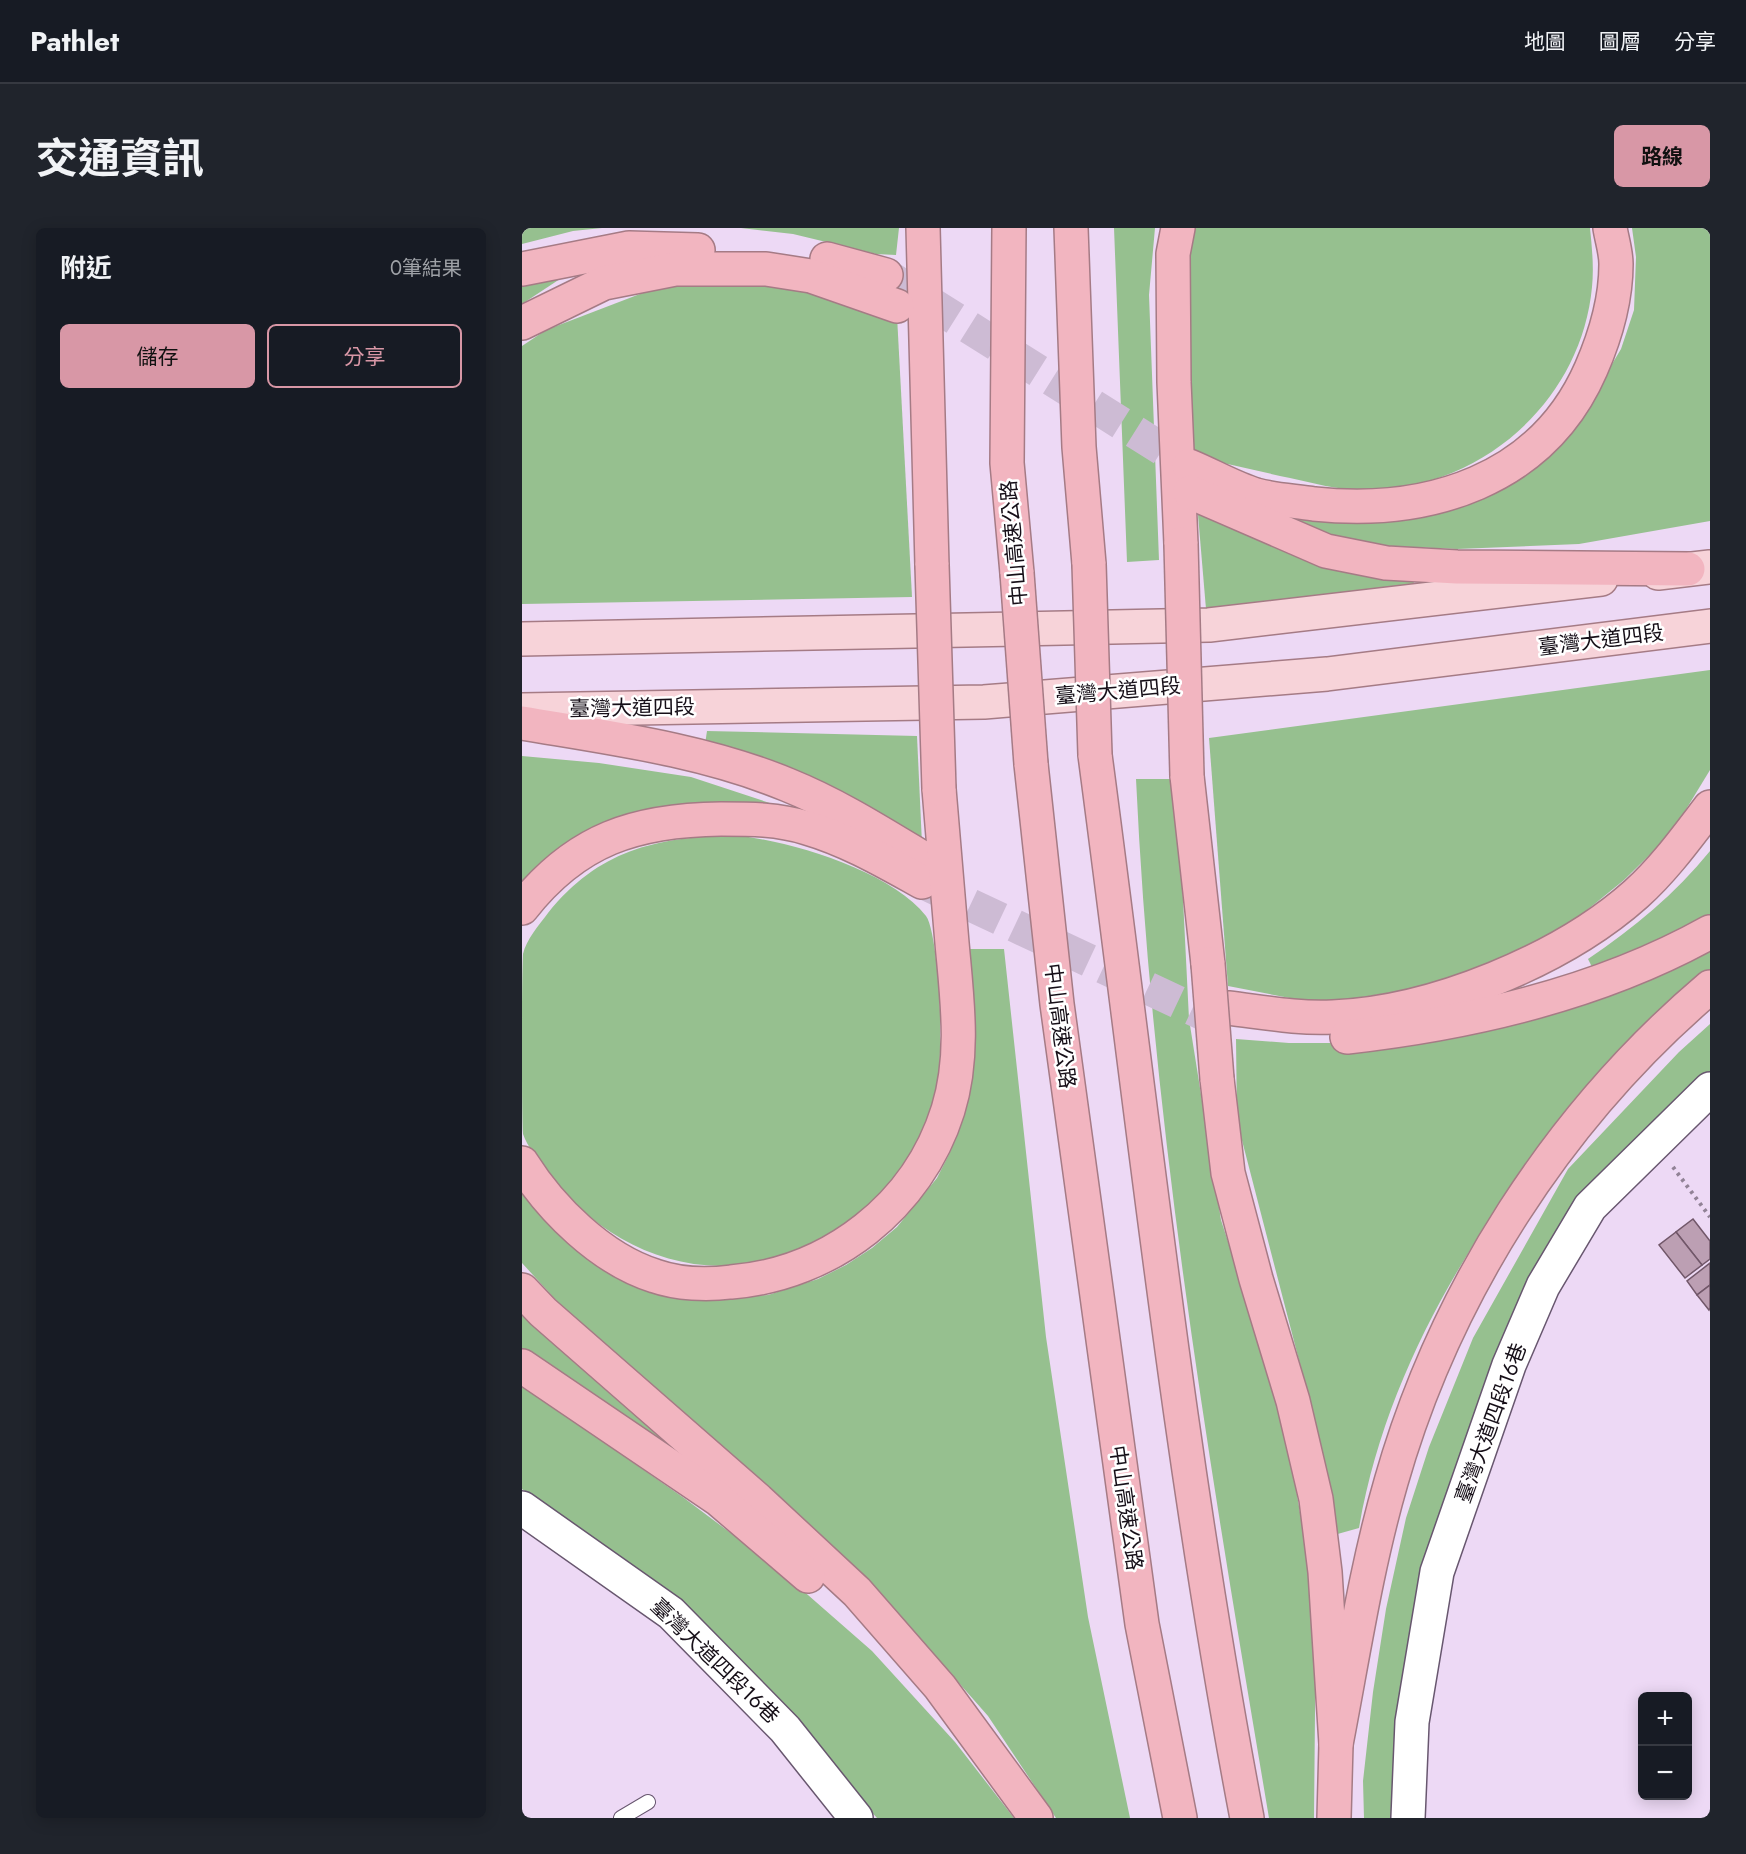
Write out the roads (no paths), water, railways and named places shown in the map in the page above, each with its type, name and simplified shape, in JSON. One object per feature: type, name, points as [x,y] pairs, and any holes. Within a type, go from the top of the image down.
[{"type":"highway","points":[[522,1163],[549,1198],[596,1243],[622,1261],[654,1276],[686,1282],[749,1281],[810,1264],[839,1249],[888,1211],[924,1164],[938,1137],[955,1081],[959,1022],[939,789],[923,228]]},
{"type":"highway","name":"中山高速公路","points":[[1009,228],[1007,463],[1031,764],[1056,1004],[1142,1624],[1180,1818]]},
{"type":"highway","points":[[1071,228],[1079,447],[1089,564],[1095,755],[1185,1441],[1232,1739],[1247,1818]]},
{"type":"highway","points":[[1178,228],[1173,254],[1174,382],[1187,776],[1228,1173],[1256,1279],[1293,1401],[1316,1499],[1325,1572],[1336,1743],[1334,1818]]},
{"type":"highway","points":[[1610,228],[1616,263],[1612,299],[1601,346],[1582,389],[1556,426],[1521,459],[1485,480],[1455,493],[1419,502],[1380,507],[1337,506],[1257,495],[1189,479],[1326,551],[1386,563],[1457,567],[1699,568]]},
{"type":"highway","points":[[522,269],[629,248],[761,250],[826,259],[886,275]]},
{"type":"highway","points":[[522,323],[568,298],[604,283],[675,269],[766,269],[811,276],[897,306]]},
{"type":"highway","points":[[522,723],[705,757],[788,785],[861,820],[921,869],[805,827],[762,818],[692,819],[651,824],[600,842],[555,872],[522,908]]},
{"type":"highway","points":[[1710,807],[1681,846],[1636,894],[1587,930],[1541,958],[1498,977],[1439,997],[1392,1008],[1333,1017],[1232,1019],[1339,1038],[1463,1020],[1613,978],[1710,932]]},
{"type":"highway","points":[[1336,1743],[1375,1544],[1391,1481],[1419,1400],[1462,1301],[1522,1200],[1566,1138],[1651,1041],[1710,987]]},
{"type":"highway","points":[[522,1290],[551,1320],[758,1500],[857,1592],[940,1687],[1036,1818]]},
{"type":"highway","points":[[522,1366],[718,1499],[940,1687]]},
{"type":"main road","points":[[522,639],[1209,625],[1699,568]]},
{"type":"main road","name":"臺灣大道四段","points":[[522,710],[984,702],[1327,674],[1710,626]]},
{"type":"street","name":"臺灣大道四段16巷","points":[[1408,1818],[1412,1722],[1437,1572],[1509,1365],[1543,1286],[1590,1207],[1654,1141],[1710,1089]]},
{"type":"street","name":"臺灣大道四段16巷","points":[[522,1508],[671,1613],[785,1729],[856,1818]]},
{"type":"lane","points":[[621,1818],[648,1802]]},
{"type":"tunnel","points":[[886,275],[1189,466]]},
{"type":"tunnel","points":[[926,884],[1235,1029]]}]
